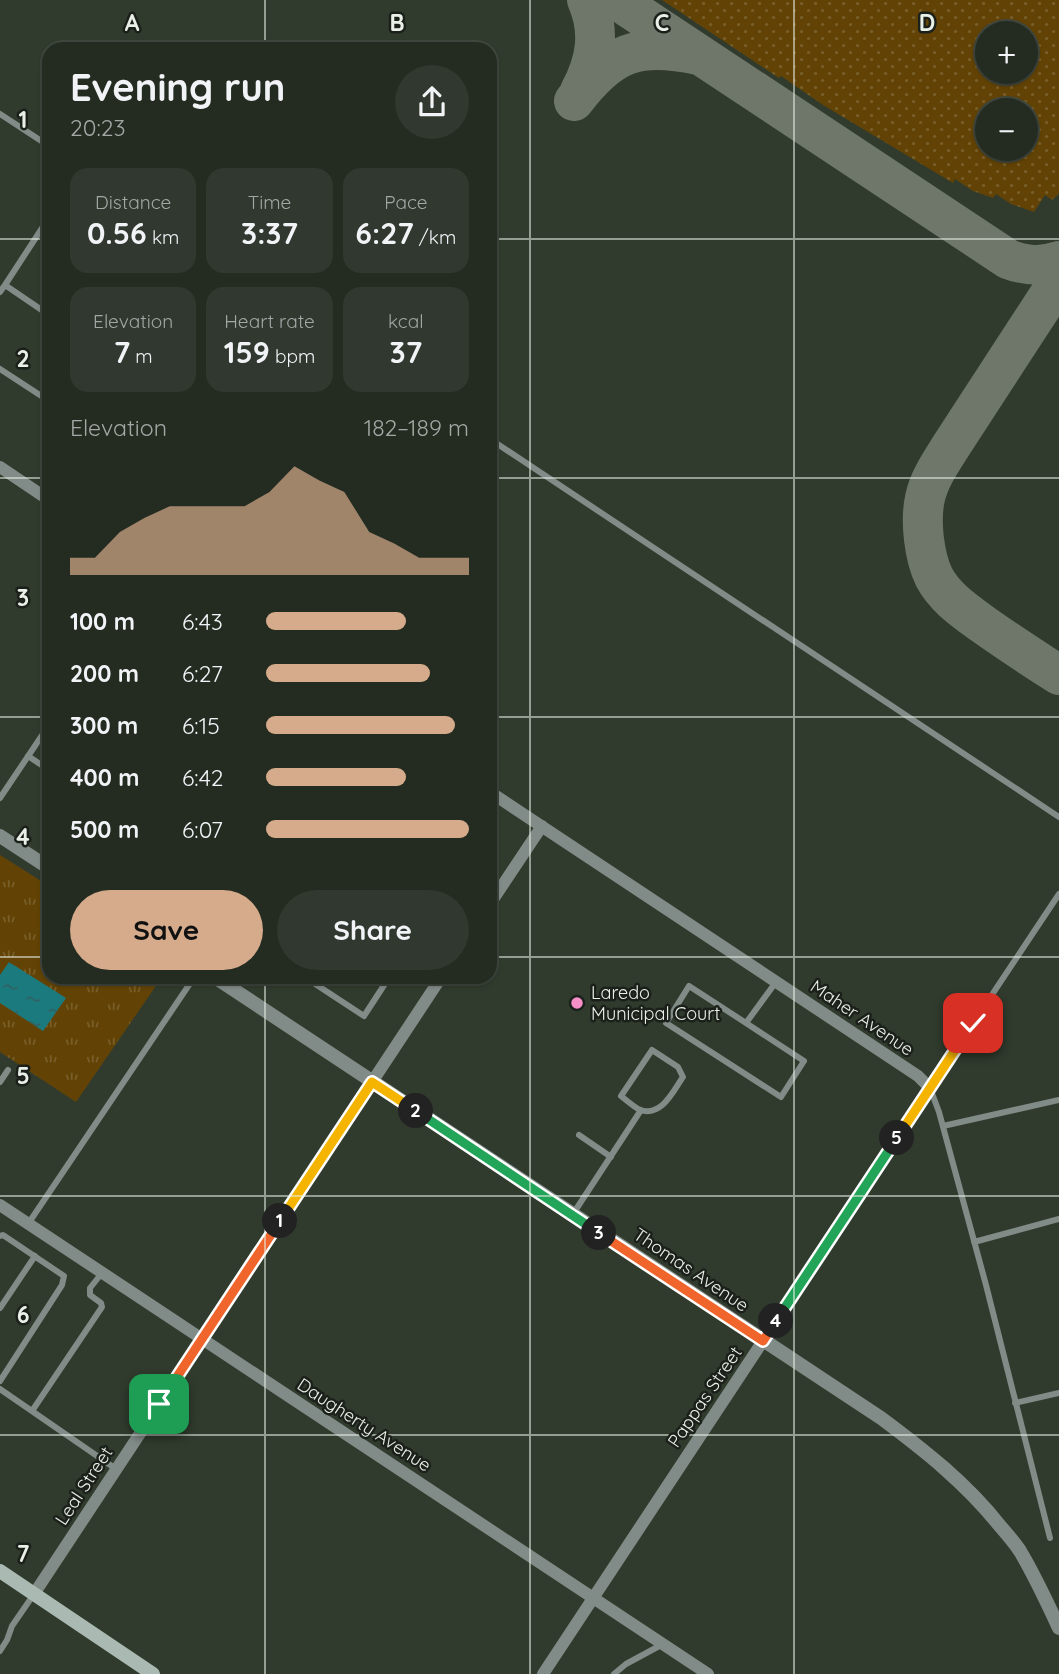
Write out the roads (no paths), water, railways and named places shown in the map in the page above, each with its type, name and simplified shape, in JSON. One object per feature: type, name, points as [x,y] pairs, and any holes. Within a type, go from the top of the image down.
[{"type":"main road","points":[[0,1571],[153,1674]]},
{"type":"street","points":[[0,467],[42,495]]},
{"type":"street","name":"Maher Avenue","points":[[497,797],[918,1076],[930,1088]]},
{"type":"street","points":[[497,894],[542,826]]},
{"type":"street","points":[[0,835],[42,863]]},
{"type":"street","name":"Thomas Avenue","points":[[225,984],[881,1419],[950,1472],[986,1508],[1019,1549],[1044,1593],[1059,1628]]},
{"type":"street","name":"Leal Street","points":[[34,1594],[437,984]]},
{"type":"street","name":"Pappas Street","points":[[543,1674],[930,1088]]},
{"type":"street","name":"Daugherty Avenue","points":[[0,1205],[708,1674]]},
{"type":"lane","points":[[0,114],[42,141]]},
{"type":"lane","points":[[42,228],[2,288],[42,310]]},
{"type":"lane","points":[[0,369],[42,396]]},
{"type":"lane","points":[[497,444],[1059,817]]},
{"type":"lane","points":[[0,798],[42,735]]},
{"type":"lane","points":[[28,756],[42,765]]},
{"type":"lane","name":"Pappas Street","points":[[930,1088],[1059,894]]},
{"type":"lane","points":[[746,1023],[776,982]]},
{"type":"lane","points":[[28,1224],[190,984]]},
{"type":"lane","points":[[315,984],[364,1016],[385,984]]},
{"type":"lane","points":[[690,986],[746,1023],[804,1061],[781,1097],[666,1023],[690,986]]},
{"type":"lane","points":[[652,1050],[678,1067],[682,1077],[664,1105],[656,1109],[641,1110],[621,1096],[652,1050]]},
{"type":"lane","points":[[0,1082],[8,1070]]},
{"type":"lane","points":[[930,1088],[974,1242],[1050,1538]]},
{"type":"lane","points":[[943,1126],[1059,1100]]},
{"type":"lane","points":[[573,1215],[641,1110]]},
{"type":"lane","points":[[579,1135],[611,1157]]},
{"type":"lane","points":[[974,1242],[1059,1219]]},
{"type":"lane","points":[[0,1236],[3,1235],[64,1276],[62,1285],[0,1381]]},
{"type":"lane","points":[[0,1307],[35,1256]]},
{"type":"lane","points":[[32,1411],[102,1307],[101,1303],[90,1295],[90,1288],[102,1273]]},
{"type":"lane","points":[[0,1389],[116,1469]]},
{"type":"lane","points":[[1015,1403],[1059,1393]]},
{"type":"lane","points":[[0,1651],[12,1626],[34,1594]]},
{"type":"lane","points":[[0,1635],[7,1640]]},
{"type":"lane","points":[[614,1674],[626,1664],[663,1644]]},
{"type":"water","points":[[9,962],[66,998],[43,1031],[0,1003],[0,975]]},
{"type":"place","name":"Laredo Municipal Court","points":[[577,1003]]}]
